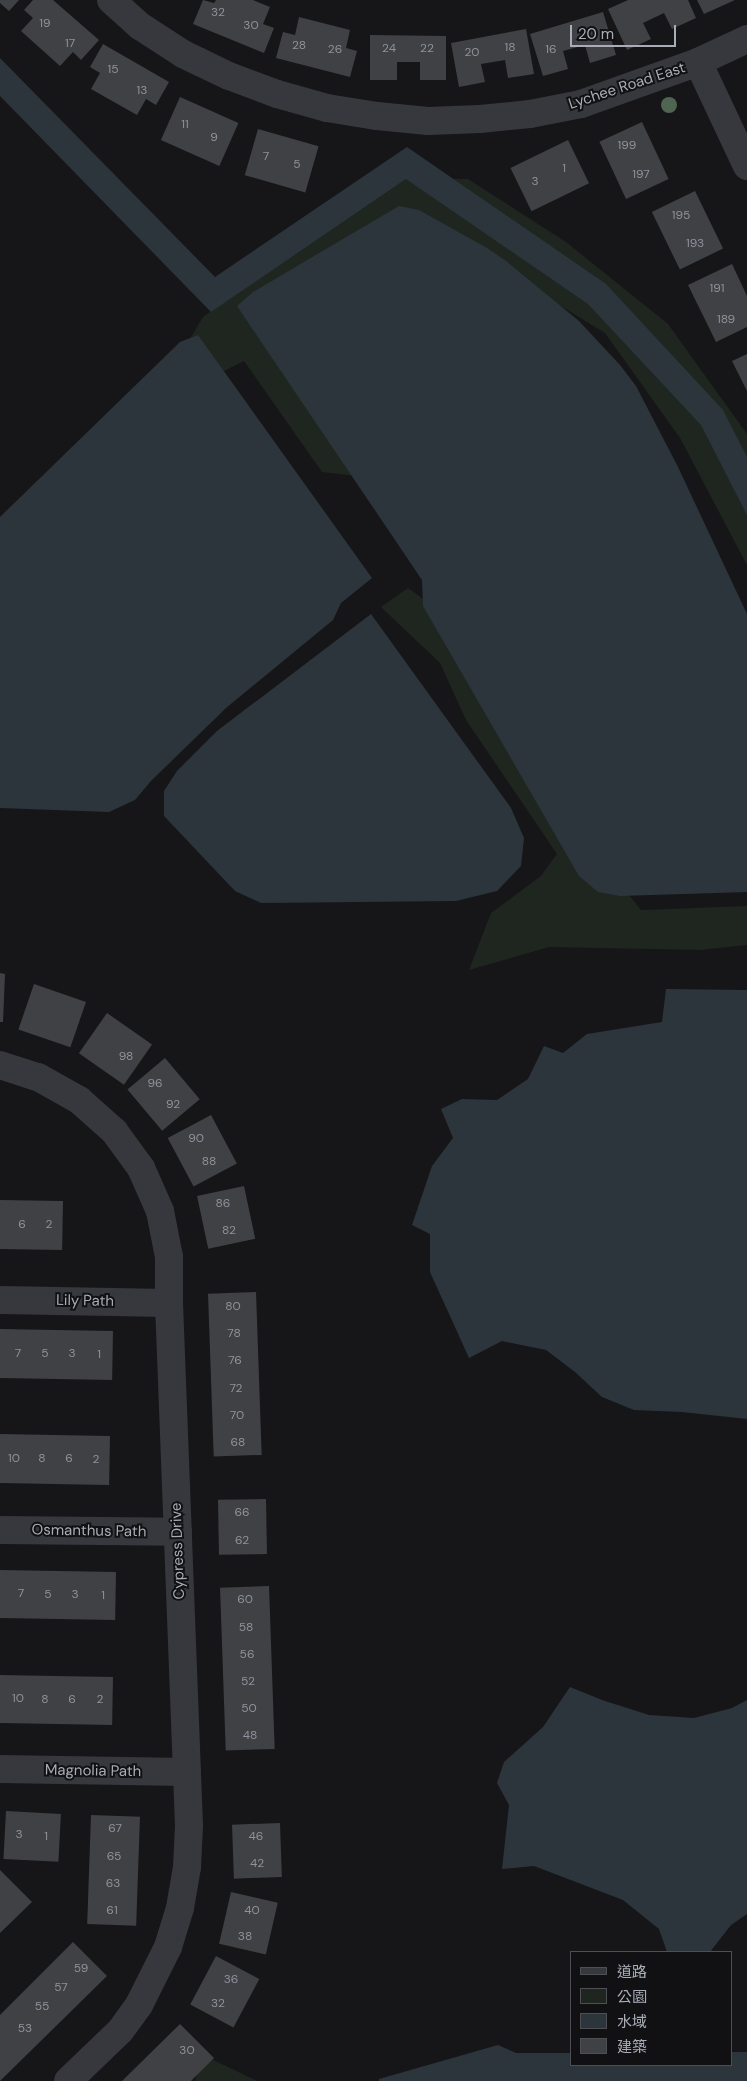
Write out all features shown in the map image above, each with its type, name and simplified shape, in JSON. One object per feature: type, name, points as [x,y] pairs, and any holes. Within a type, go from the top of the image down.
[{"type":"street","name":"Lychee Road East","points":[[111,0],[140,26],[183,54],[229,76],[285,96],[327,108],[377,116],[437,120],[480,120],[530,114],[589,101],[698,62],[747,39]]},
{"type":"street","points":[[698,62],[747,166]]},
{"type":"street","name":"Cypress Drive","points":[[0,1065],[38,1077],[79,1100],[114,1131],[141,1168],[160,1211],[170,1257],[169,1303],[189,1826],[187,1867],[180,1908],[168,1947],[139,2005],[120,2031],[68,2081]]},
{"type":"street","name":"Lily Path","points":[[0,1300],[169,1303]]},
{"type":"street","name":"Osmanthus Path","points":[[0,1530],[178,1532]]},
{"type":"street","name":"Magnolia Path","points":[[0,1769],[187,1772]]},
{"type":"green space","points":[[406,179],[468,179],[566,242],[668,324],[747,434],[747,565],[680,438],[605,333],[466,248],[384,479],[322,472],[244,361],[192,387],[167,377],[203,317]]},
{"type":"green space","points":[[408,588],[455,622],[608,869],[641,910],[747,906],[747,945],[700,950],[549,947],[469,970],[491,913],[541,876],[557,854],[466,720],[440,663],[381,607]]},
{"type":"green space","points":[[203,2055],[257,2081],[195,2081]]},
{"type":"water","points":[[0,58],[215,277],[407,147],[606,284],[723,410],[747,457],[747,515],[701,425],[588,304],[406,179],[211,312],[0,96]]},
{"type":"water","points":[[399,206],[419,210],[487,248],[506,261],[579,321],[620,365],[636,386],[678,467],[747,614],[747,892],[620,896],[598,892],[579,876],[423,606],[422,580],[237,306],[253,292]]},
{"type":"water","points":[[198,335],[372,578],[341,603],[333,620],[226,708],[151,781],[135,800],[109,812],[0,808],[0,517],[180,342]]},
{"type":"water","points":[[371,614],[511,808],[524,838],[521,866],[497,891],[456,901],[261,903],[235,891],[164,816],[164,791],[177,771],[217,731]]},
{"type":"water","points":[[666,989],[747,990],[747,1419],[682,1412],[634,1410],[602,1397],[575,1372],[546,1350],[502,1341],[469,1358],[430,1272],[430,1234],[412,1225],[432,1166],[453,1138],[441,1109],[462,1099],[497,1100],[528,1079],[544,1046],[563,1053],[587,1034],[662,1022]]},
{"type":"water","points":[[570,1687],[602,1700],[649,1715],[694,1718],[732,1708],[747,1700],[747,1914],[731,1925],[711,1951],[667,1951],[659,1929],[623,1900],[534,1866],[502,1869],[509,1805],[497,1783],[504,1762],[543,1727]]},
{"type":"water","points":[[498,2045],[516,2053],[570,2053],[570,2066],[732,2066],[732,2052],[747,2052],[747,2081],[379,2081],[379,2079]]},
{"type":"building","points":[[0,0],[19,0],[9,11],[0,3]]},
{"type":"building","points":[[33,0],[53,0],[99,40],[81,60],[73,52],[60,66],[21,31],[33,18],[24,10]]},
{"type":"building","points":[[203,0],[214,3],[216,0],[253,0],[270,7],[263,24],[274,28],[264,53],[193,24]]},
{"type":"building","points":[[628,0],[688,0],[696,18],[672,29],[664,13],[643,23],[651,39],[627,50],[608,9]]},
{"type":"building","points":[[697,0],[735,0],[704,14]]},
{"type":"building","points":[[603,12],[616,55],[590,63],[585,45],[563,51],[568,69],[543,76],[530,34]]},
{"type":"building","points":[[299,17],[350,30],[346,48],[357,51],[350,77],[276,58],[283,32],[295,35]]},
{"type":"building","points":[[526,29],[534,74],[508,78],[505,60],[481,64],[485,82],[459,87],[451,43]]},
{"type":"building","points":[[370,35],[446,36],[446,80],[420,80],[420,62],[397,62],[397,80],[370,80]]},
{"type":"building","points":[[103,44],[169,82],[156,105],[146,99],[137,115],[91,89],[100,73],[90,67]]},
{"type":"building","points":[[180,97],[238,123],[219,166],[161,140]]},
{"type":"building","points":[[642,122],[669,179],[626,199],[599,142]]},
{"type":"building","points":[[258,129],[319,146],[305,193],[245,175]]},
{"type":"building","points":[[568,140],[589,183],[532,211],[510,168]]},
{"type":"building","points":[[695,191],[723,249],[680,270],[652,212]]},
{"type":"building","points":[[732,264],[747,296],[747,327],[716,342],[688,285]]},
{"type":"building","points":[[747,354],[747,391],[732,361]]},
{"type":"building","points":[[0,973],[5,974],[3,1022],[0,1022]]},
{"type":"building","points":[[34,984],[86,1002],[70,1047],[18,1029]]},
{"type":"building","points":[[107,1013],[152,1045],[124,1085],[79,1053]]},
{"type":"building","points":[[165,1058],[200,1099],[162,1131],[127,1089]]},
{"type":"building","points":[[211,1115],[237,1164],[194,1187],[168,1138]]},
{"type":"building","points":[[244,1186],[255,1239],[208,1249],[197,1196]]},
{"type":"building","points":[[0,1200],[63,1201],[62,1250],[0,1249]]},
{"type":"building","points":[[256,1292],[262,1455],[214,1457],[208,1294]]},
{"type":"building","points":[[0,1329],[113,1331],[112,1380],[0,1378]]},
{"type":"building","points":[[0,1434],[110,1436],[109,1485],[0,1483]]},
{"type":"building","points":[[266,1499],[267,1554],[219,1555],[218,1500]]},
{"type":"building","points":[[0,1570],[116,1572],[115,1620],[0,1618]]},
{"type":"building","points":[[269,1586],[275,1749],[226,1751],[220,1588]]},
{"type":"building","points":[[0,1675],[113,1677],[112,1725],[0,1723]]},
{"type":"building","points":[[6,1811],[61,1814],[58,1862],[3,1859]]},
{"type":"building","points":[[91,1815],[140,1817],[136,1926],[87,1924]]},
{"type":"building","points":[[280,1823],[282,1877],[234,1879],[232,1825]]},
{"type":"building","points":[[0,1870],[32,1902],[0,1933]]},
{"type":"building","points":[[231,1892],[278,1903],[266,1954],[219,1944]]},
{"type":"building","points":[[73,1942],[107,1976],[0,2081],[0,2015]]},
{"type":"building","points":[[216,1956],[259,1979],[233,2028],[190,2005]]},
{"type":"building","points":[[180,2024],[214,2058],[191,2081],[122,2081]]}]
